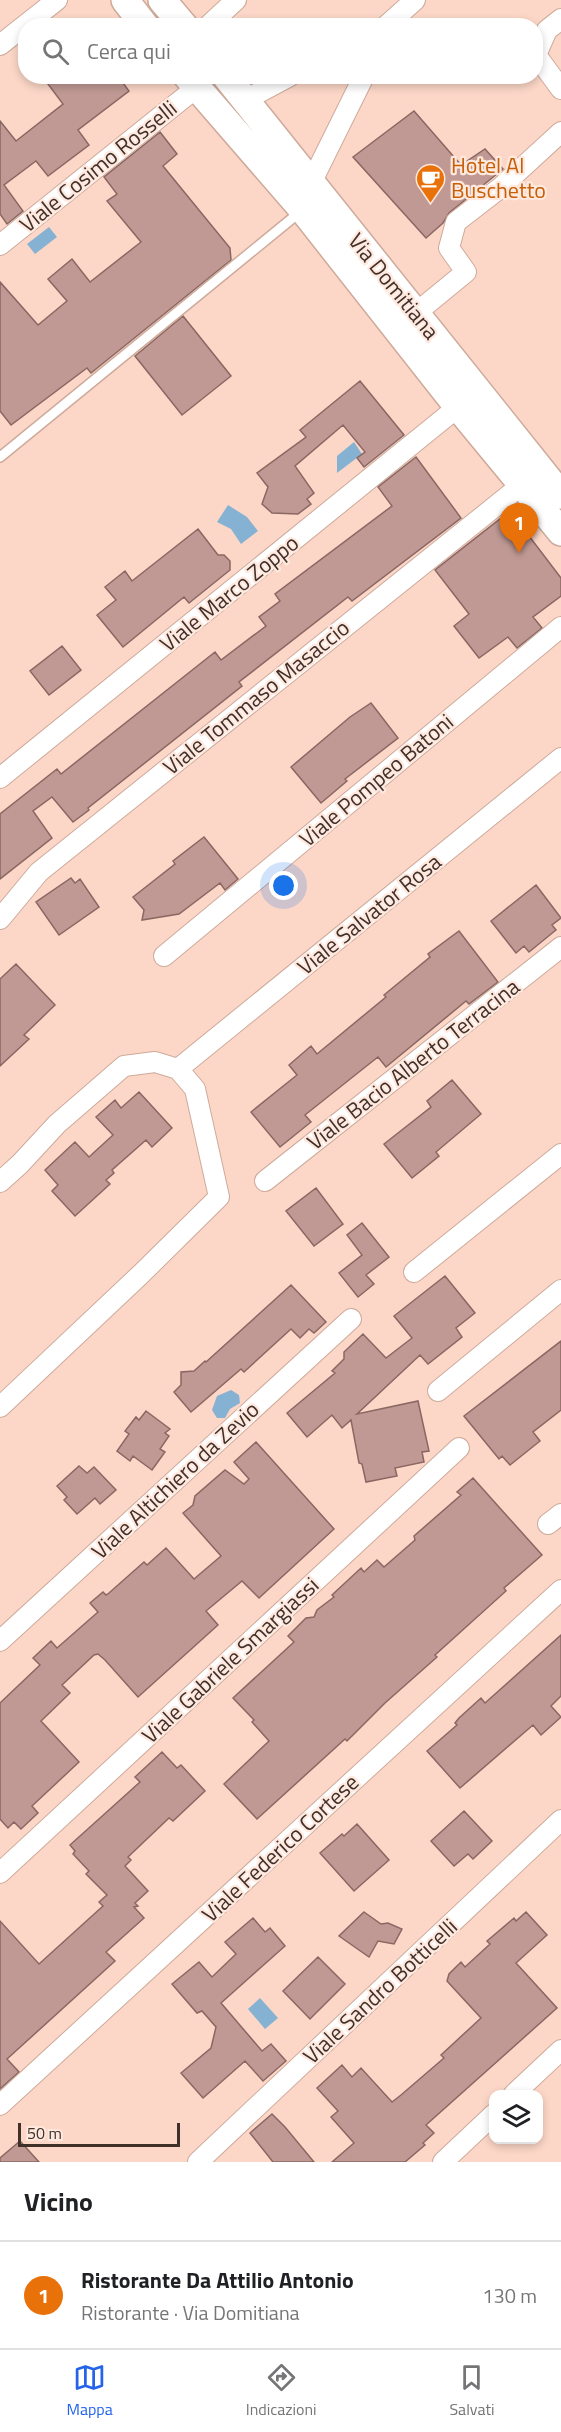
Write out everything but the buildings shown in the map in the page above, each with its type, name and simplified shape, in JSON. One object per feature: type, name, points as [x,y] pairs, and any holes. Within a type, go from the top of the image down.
[{"type":"main road","points":[[125,0],[140,18]]},
{"type":"main road","points":[[162,0],[177,18]]},
{"type":"main road","name":"Via Domitiana","points":[[193,84],[303,210],[458,407],[561,532]]},
{"type":"main road","name":"Via Domitiana","points":[[232,84],[559,488]]},
{"type":"street","points":[[34,18],[57,0]]},
{"type":"street","points":[[217,18],[236,0]]},
{"type":"street","points":[[396,18],[415,0]]},
{"type":"street","points":[[543,39],[547,30],[561,19]]},
{"type":"street","points":[[0,45],[18,31]]},
{"type":"street","points":[[543,65],[561,89]]},
{"type":"street","name":"Viale Cosimo Rosselli","points":[[0,245],[189,84]]},
{"type":"street","points":[[245,100],[275,84]]},
{"type":"street","points":[[311,183],[360,84]]},
{"type":"street","points":[[416,313],[466,272],[449,248],[456,222],[500,188],[561,132]]},
{"type":"street","name":"Viale Marco Zoppo","points":[[0,778],[458,407]]},
{"type":"street","name":"Viale Tommaso Masaccio","points":[[0,920],[39,872],[523,484]]},
{"type":"street","name":"Viale Pompeo Batoni","points":[[164,956],[561,627]]},
{"type":"street","name":"Viale Salvator Rosa","points":[[178,1069],[561,758]]},
{"type":"street","name":"Viale Bacio Alberto Terracina","points":[[265,1180],[561,947]]},
{"type":"street","points":[[0,1182],[57,1124],[124,1066],[155,1062],[178,1069],[195,1089],[219,1197],[0,1407]]},
{"type":"street","points":[[414,1272],[561,1154]]},
{"type":"street","points":[[438,1391],[561,1290]]},
{"type":"street","name":"Viale Altichiero da Zevio","points":[[0,1641],[351,1319]]},
{"type":"street","name":"Viale Gabriele Smargiassi","points":[[0,1873],[459,1448]]},
{"type":"street","name":"Viale Federico Cortese","points":[[0,2105],[561,1590]]},
{"type":"street","name":"Viale Sandro Botticelli","points":[[198,2162],[561,1820]]},
{"type":"street","points":[[518,2090],[561,2050]]},
{"type":"street","points":[[443,2162],[489,2119]]},
{"type":"lane","points":[[0,457],[303,210]]},
{"type":"water","points":[[49,227],[57,237],[35,254],[27,244]]},
{"type":"water","points":[[354,442],[362,454],[337,473],[337,456]]},
{"type":"water","points":[[228,505],[247,517],[258,531],[241,544],[231,529],[217,522]]},
{"type":"water","points":[[231,1390],[239,1395],[240,1403],[230,1409],[225,1418],[217,1418],[212,1410],[217,1396]]},
{"type":"water","points":[[260,1998],[278,2018],[265,2029],[248,2009]]},
{"type":"place","name":"Hotel Al Buschetto","points":[[430,204]]},
{"type":"place","name":"Ristorante Da Attilio Antonio","points":[[519,553]]}]
